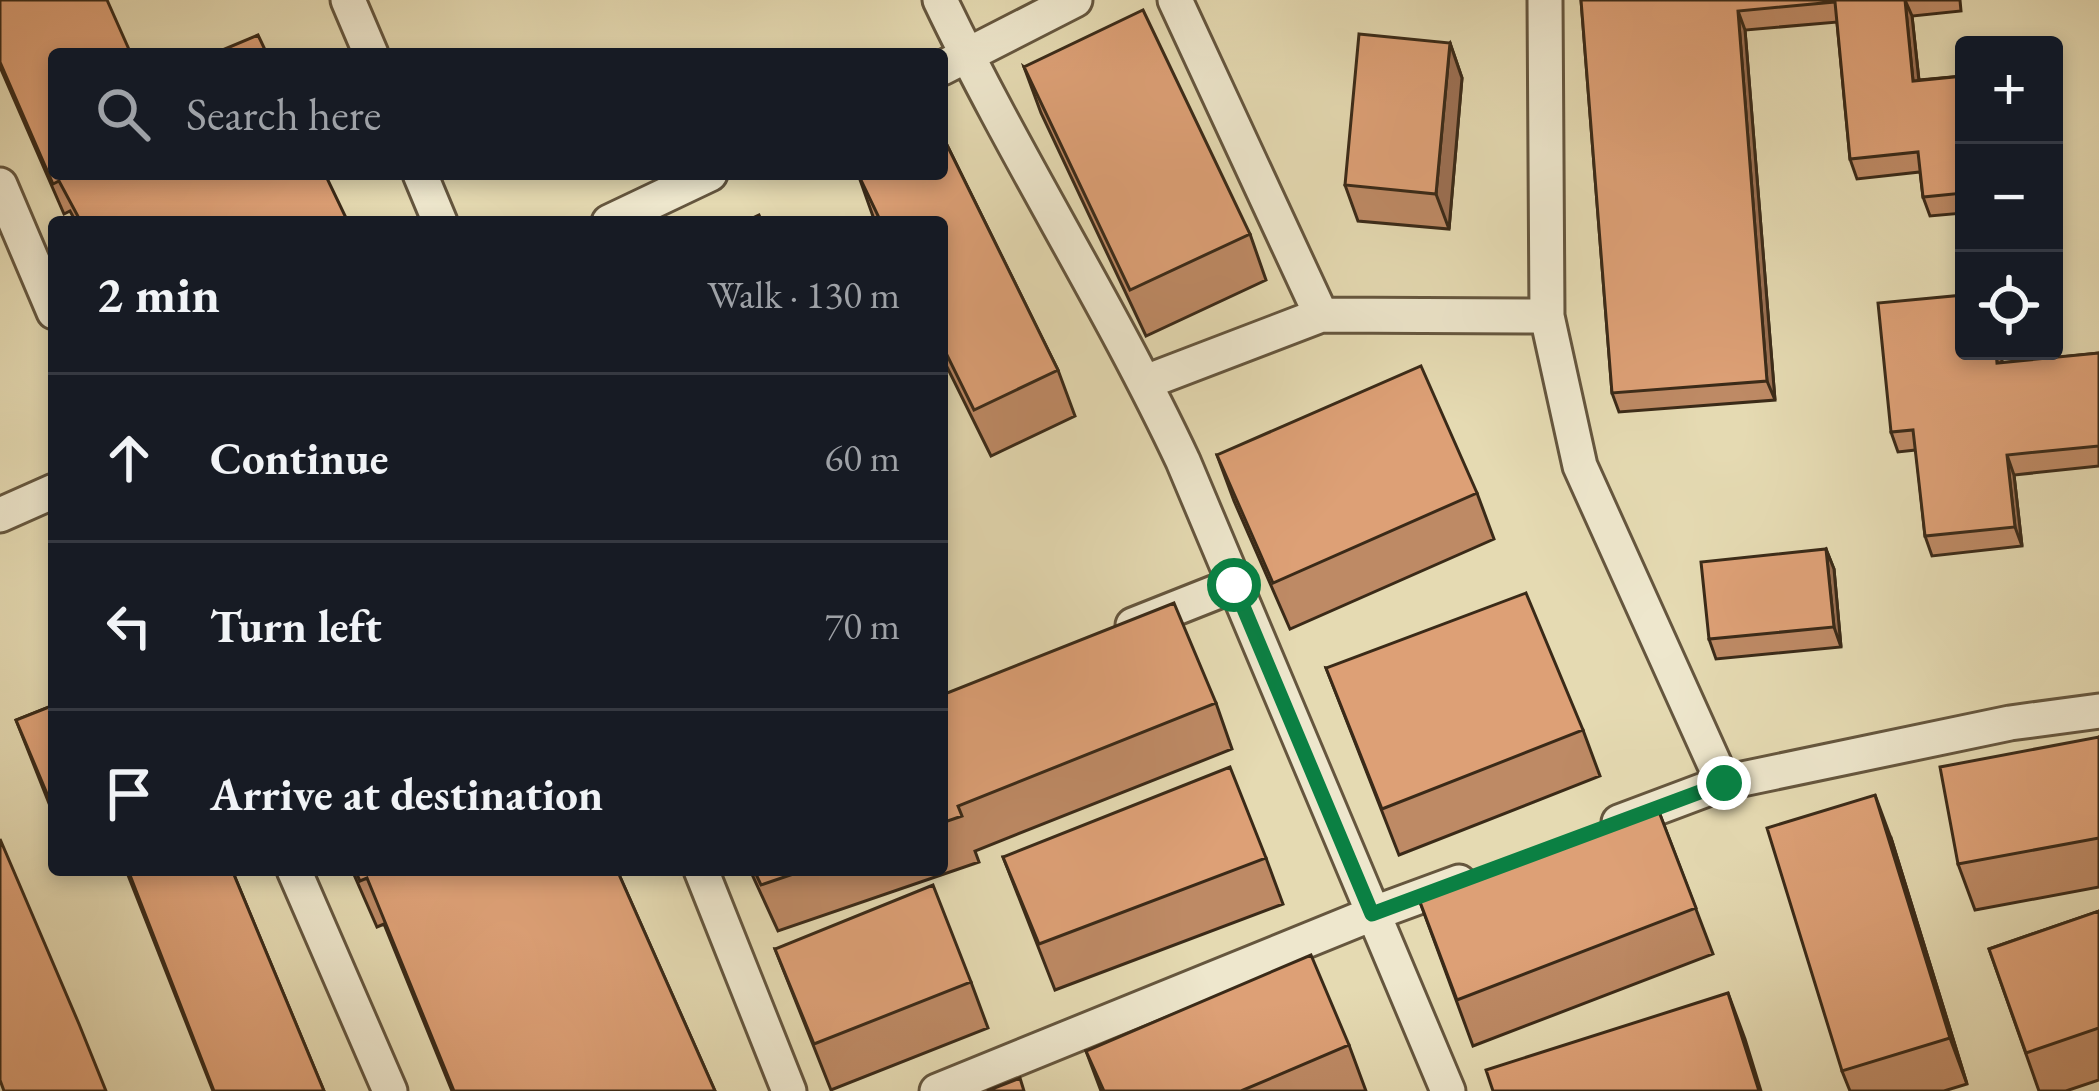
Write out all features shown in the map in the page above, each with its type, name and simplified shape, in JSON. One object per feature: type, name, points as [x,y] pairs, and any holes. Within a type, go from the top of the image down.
[{"type":"street","points":[[348,0],[368,48]]},
{"type":"street","points":[[940,0],[954,62],[1146,382],[1448,1091]]},
{"type":"street","points":[[954,62],[1075,0]]},
{"type":"street","points":[[1175,0],[1322,315]]},
{"type":"street","points":[[1545,0],[1547,316],[1580,466],[1724,783]]},
{"type":"street","points":[[422,180],[438,216]]},
{"type":"street","points":[[622,216],[697,180]]},
{"type":"street","points":[[0,184],[48,298]]},
{"type":"street","points":[[1146,382],[1322,315],[1547,316]]},
{"type":"street","points":[[0,515],[48,494]]},
{"type":"street","points":[[1109,634],[1234,585]]},
{"type":"street","points":[[1592,832],[1724,783],[2010,723],[2099,711]]},
{"type":"street","points":[[937,1091],[1482,873]]},
{"type":"street","points":[[297,876],[390,1091]]},
{"type":"street","points":[[703,876],[789,1091]]},
{"type":"building","points":[[0,0],[107,0],[128,48],[48,48],[48,172],[0,62]]},
{"type":"building","points":[[1581,0],[1905,0],[1913,81],[1955,77],[1955,194],[1923,197],[1918,152],[1850,159],[1835,2],[1738,11],[1767,381],[1612,393]]},
{"type":"building","points":[[1143,10],[1250,234],[1130,290],[1024,67]]},
{"type":"building","points":[[1359,34],[1450,43],[1436,194],[1345,185]]},
{"type":"building","points":[[258,35],[264,48],[227,48]]},
{"type":"building","points":[[948,147],[1058,370],[974,410],[948,357],[948,216],[878,216],[861,180],[948,180]]},
{"type":"building","points":[[51,180],[328,180],[345,216],[78,216],[59,181],[53,184]]},
{"type":"building","points":[[1955,296],[1955,360],[2063,360],[2099,353],[2099,446],[2007,455],[2015,527],[1925,536],[1913,430],[1891,432],[1878,303]]},
{"type":"building","points":[[1421,366],[1477,493],[1273,583],[1217,455]]},
{"type":"building","points":[[1826,549],[1834,627],[1709,639],[1701,562]]},
{"type":"building","points":[[1526,593],[1583,730],[1382,809],[1326,668]]},
{"type":"building","points":[[1174,603],[1216,703],[958,806],[962,816],[948,821],[948,693]]},
{"type":"building","points":[[48,707],[48,796],[16,720]]},
{"type":"building","points":[[2099,737],[2099,838],[1958,864],[1940,767]]},
{"type":"building","points":[[1230,767],[1266,858],[1039,944],[1003,857]]},
{"type":"building","points":[[1875,795],[1950,1038],[1842,1071],[1767,828]]},
{"type":"building","points":[[1656,804],[1696,908],[1457,1000],[1417,894]]},
{"type":"building","points":[[0,839],[106,1091],[4,1091],[0,1080]]},
{"type":"building","points":[[130,876],[234,876],[324,1091],[214,1091]]},
{"type":"building","points":[[358,876],[620,876],[715,1091],[454,1091],[367,878],[360,881]]},
{"type":"building","points":[[757,876],[787,876],[761,885]]},
{"type":"building","points":[[933,885],[971,982],[814,1044],[775,949]]},
{"type":"building","points":[[2099,911],[2099,1028],[2026,1053],[1989,949]]},
{"type":"building","points":[[1311,955],[1349,1045],[1241,1091],[1104,1091],[1086,1051]]},
{"type":"building","points":[[1728,993],[1759,1091],[1493,1091],[1486,1070]]},
{"type":"building","points":[[1020,1078],[1024,1091],[987,1091]]},
{"type":"route","points":[[1234,585],[1372,914],[1724,783]]}]
